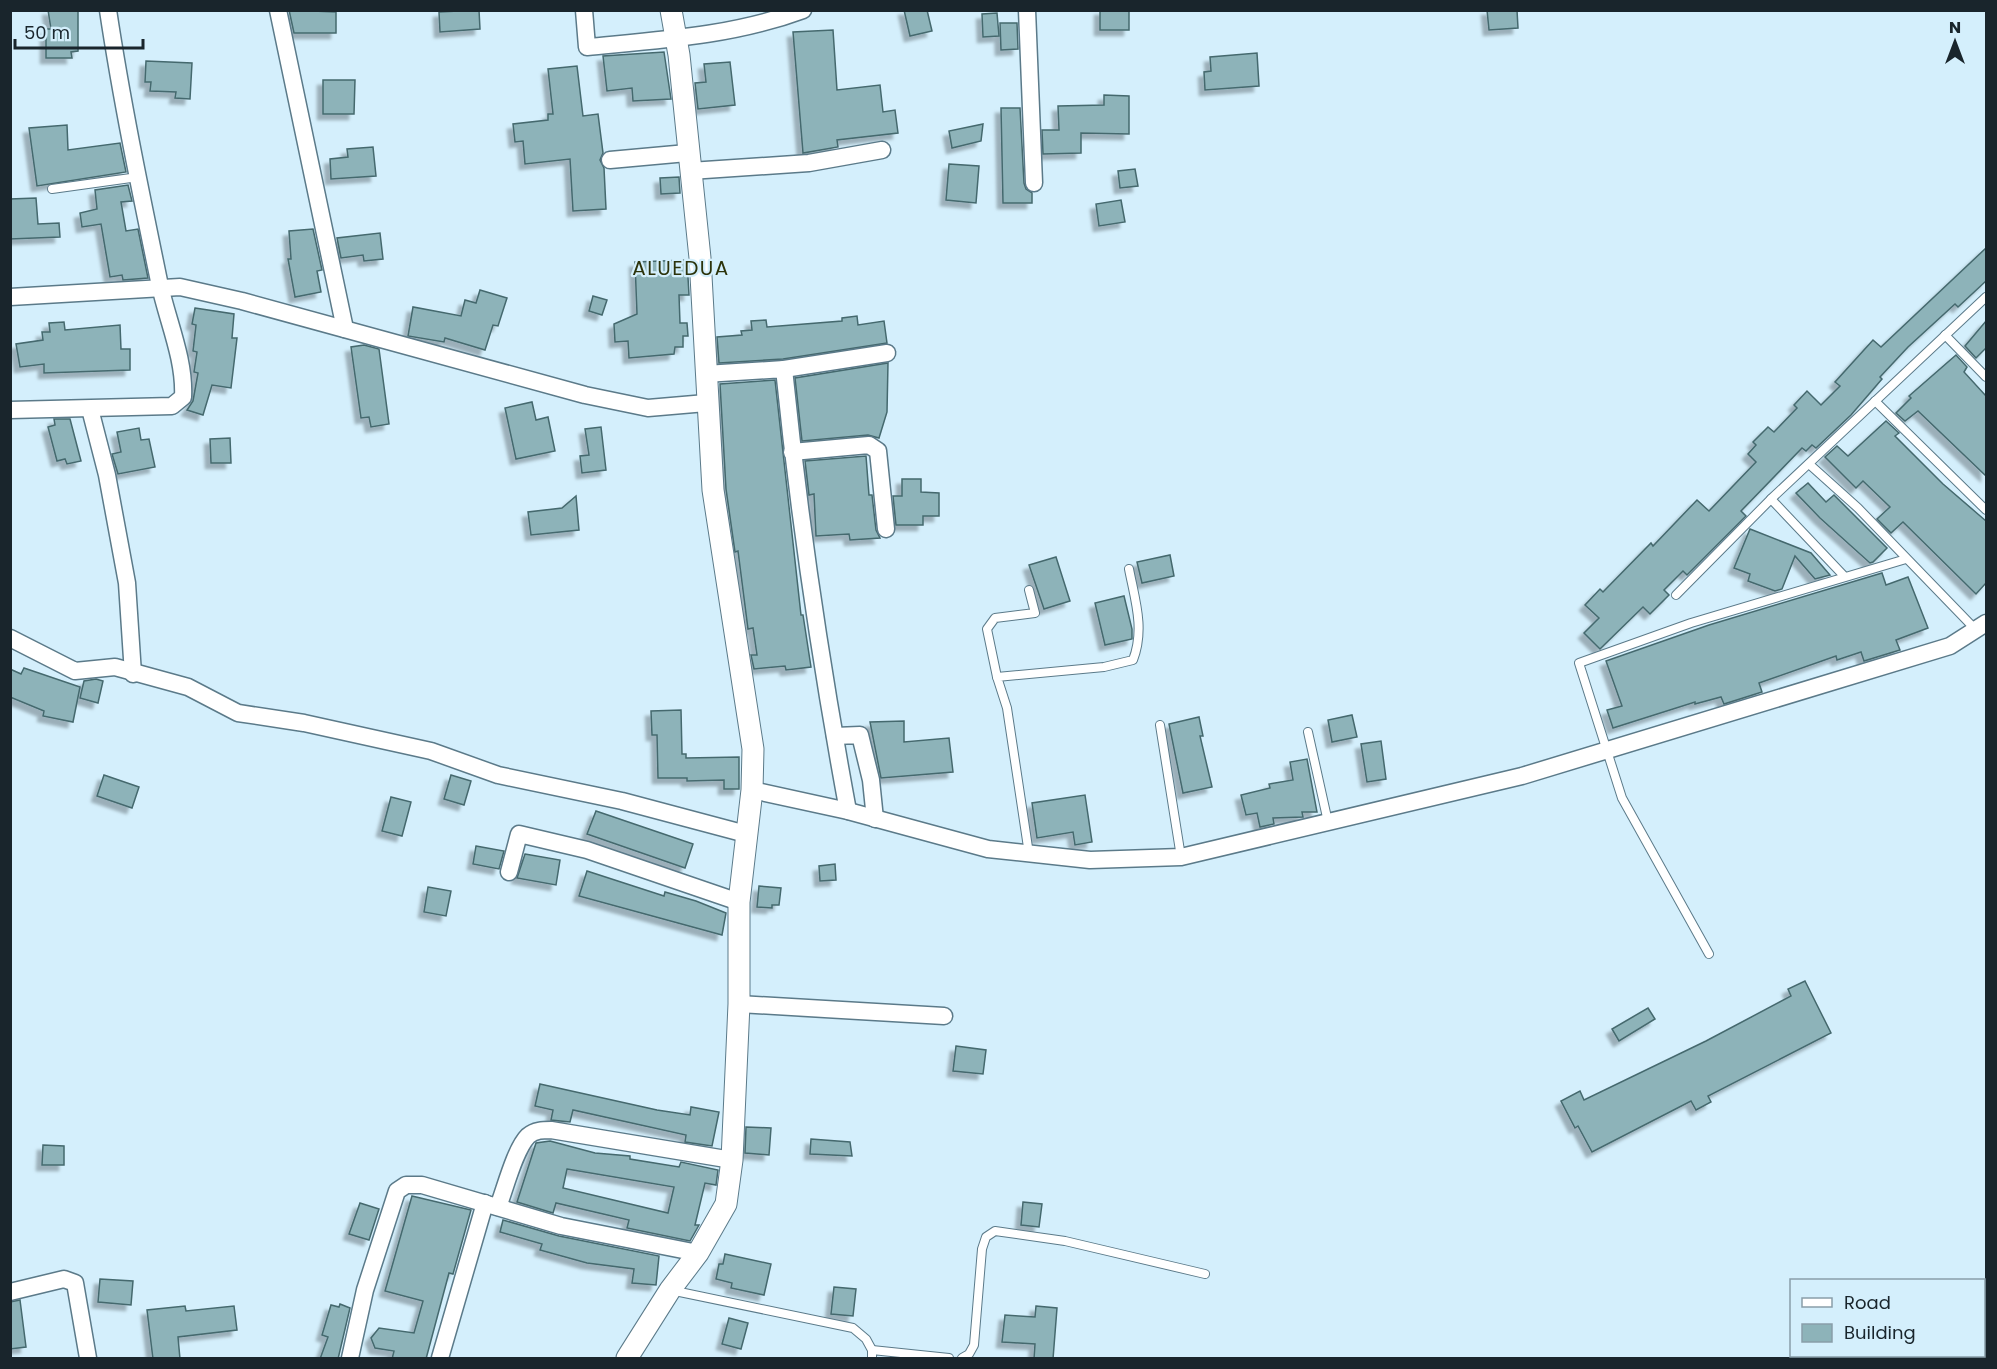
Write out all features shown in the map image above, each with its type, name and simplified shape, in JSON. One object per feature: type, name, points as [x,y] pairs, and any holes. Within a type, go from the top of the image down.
[{"type":"street","points":[[10,410],[171,406],[183,397],[184,380],[161,290],[108,10]]},
{"type":"street","points":[[278,10],[345,329]]},
{"type":"street","points":[[584,10],[587,47],[674,39],[764,25],[802,10]]},
{"type":"street","points":[[627,1359],[670,1290],[698,1253],[726,1204],[732,1160],[739,1004],[739,902],[752,790],[753,748],[724,574],[713,490],[706,403],[700,258],[679,55],[674,39],[671,10]]},
{"type":"street","points":[[1027,10],[1034,183]]},
{"type":"street","points":[[610,160],[809,163],[882,150]]},
{"type":"street","points":[[10,297],[161,290],[180,287],[345,329],[585,395],[648,408],[706,403]]},
{"type":"street","points":[[705,374],[784,369],[887,353]]},
{"type":"street","points":[[784,369],[792,452],[810,583],[849,811]]},
{"type":"street","points":[[90,409],[107,475],[127,584],[133,674]]},
{"type":"street","points":[[792,452],[869,445],[878,451],[886,529]]},
{"type":"street","points":[[752,790],[849,811],[988,849],[1090,860],[1181,857],[1522,776],[1950,646],[1981,627]]},
{"type":"street","points":[[10,638],[75,670],[115,667],[133,674],[188,687],[238,713],[304,723],[431,751],[498,775],[622,801],[746,834]]},
{"type":"street","points":[[835,736],[860,735],[871,780],[875,819]]},
{"type":"street","points":[[509,872],[519,834],[587,850],[739,902]]},
{"type":"street","points":[[739,1004],[944,1016]]},
{"type":"street","points":[[440,1359],[491,1205],[528,1136],[538,1130],[551,1130],[732,1160]]},
{"type":"street","points":[[350,1359],[365,1290],[396,1191],[406,1185],[422,1185],[561,1226],[698,1253]]},
{"type":"street","points":[[10,1292],[64,1279],[75,1282],[88,1359]]},
{"type":"lane","points":[[52,189],[138,177]]},
{"type":"lane","points":[[1676,595],[1771,499],[1986,297]]},
{"type":"lane","points":[[1945,335],[1986,377]]},
{"type":"lane","points":[[1875,400],[1986,510]]},
{"type":"lane","points":[[1809,464],[1858,508],[1906,559],[1981,627]]},
{"type":"lane","points":[[1771,499],[1844,576]]},
{"type":"lane","points":[[1709,954],[1622,798],[1579,663],[1691,623],[1906,559]]},
{"type":"lane","points":[[997,677],[1104,667],[1133,660],[1138,647],[1140,626],[1129,569]]},
{"type":"lane","points":[[1029,590],[1035,613],[995,618],[987,629],[997,677],[1007,708],[1029,855]]},
{"type":"lane","points":[[1160,725],[1181,857]]},
{"type":"lane","points":[[1308,732],[1328,822]]},
{"type":"lane","points":[[962,1359],[969,1354],[974,1345],[982,1249],[986,1237],[995,1231],[1065,1241],[1205,1274]]},
{"type":"lane","points":[[670,1290],[853,1328],[866,1339],[872,1354],[949,1359]]},
{"type":"building","points":[[48,10],[78,10],[78,51],[71,52],[72,58],[46,58],[46,29],[51,29]]},
{"type":"building","points":[[289,10],[336,12],[336,33],[294,33]]},
{"type":"building","points":[[479,10],[480,29],[440,32],[439,12]]},
{"type":"building","points":[[904,10],[927,10],[932,31],[910,36]]},
{"type":"building","points":[[1100,10],[1129,10],[1129,30],[1100,30]]},
{"type":"building","points":[[1487,10],[1517,10],[1518,28],[1489,30]]},
{"type":"building","points":[[997,13],[999,36],[983,37],[982,14]]},
{"type":"building","points":[[1000,23],[1017,23],[1018,49],[1001,50]]},
{"type":"building","points":[[833,30],[837,90],[880,85],[883,112],[895,110],[898,133],[837,140],[838,147],[803,153],[793,32]]},
{"type":"building","points":[[664,52],[671,99],[633,101],[632,88],[607,91],[603,56]]},
{"type":"building","points":[[1257,53],[1259,86],[1205,90],[1204,72],[1211,71],[1210,57]]},
{"type":"building","points":[[146,61],[192,63],[190,99],[175,98],[176,92],[150,91],[151,82],[145,82]]},
{"type":"building","points":[[730,62],[735,105],[698,109],[695,83],[706,82],[704,64]]},
{"type":"building","points":[[577,66],[583,116],[598,114],[603,153],[600,160],[604,168],[606,209],[573,211],[570,159],[525,164],[523,141],[515,142],[513,124],[548,120],[548,114],[553,114],[548,69]]},
{"type":"building","points":[[323,80],[355,80],[354,114],[323,114]]},
{"type":"building","points":[[1104,95],[1129,96],[1129,134],[1081,133],[1081,153],[1043,154],[1042,130],[1059,130],[1058,106],[1104,105]]},
{"type":"building","points":[[1001,108],[1020,108],[1024,183],[1026,189],[1032,193],[1032,203],[1003,203]]},
{"type":"building","points":[[983,124],[981,141],[952,148],[949,131]]},
{"type":"building","points":[[67,125],[68,150],[120,143],[126,172],[37,186],[29,128]]},
{"type":"building","points":[[373,147],[376,176],[331,179],[330,159],[348,157],[347,149]]},
{"type":"building","points":[[949,164],[979,166],[976,203],[946,200]]},
{"type":"building","points":[[1135,169],[1138,186],[1120,188],[1118,171]]},
{"type":"building","points":[[679,177],[680,193],[661,194],[660,178]]},
{"type":"building","points":[[128,185],[132,201],[121,202],[126,231],[138,229],[148,278],[123,280],[122,275],[110,277],[101,224],[82,227],[80,213],[97,209],[95,190]]},
{"type":"building","points":[[36,198],[38,224],[59,223],[60,237],[10,239],[10,199]]},
{"type":"building","points":[[1121,200],[1125,222],[1099,226],[1096,204]]},
{"type":"building","points":[[313,229],[322,270],[317,271],[321,292],[295,297],[288,259],[291,259],[289,231]]},
{"type":"building","points":[[380,233],[383,259],[364,261],[363,255],[341,258],[337,238]]},
{"type":"building","points":[[1986,248],[1986,281],[1958,307],[1955,304],[1908,347],[1880,377],[1882,379],[1851,415],[1816,448],[1812,445],[1806,451],[1802,448],[1741,511],[1746,516],[1687,575],[1683,571],[1664,590],[1669,595],[1650,614],[1643,607],[1600,649],[1584,633],[1599,618],[1585,605],[1600,589],[1603,592],[1651,543],[1653,546],[1697,500],[1709,511],[1756,462],[1748,454],[1756,445],[1753,442],[1768,427],[1774,432],[1797,408],[1794,405],[1807,391],[1821,405],[1840,386],[1835,382],[1873,340],[1881,347]]},
{"type":"building","points":[[687,260],[689,295],[679,295],[680,323],[687,323],[688,336],[683,336],[683,347],[675,347],[674,354],[629,358],[628,341],[615,342],[614,324],[637,314],[635,262]]},
{"type":"building","points":[[480,290],[507,298],[498,326],[493,325],[485,350],[445,338],[444,342],[408,336],[413,307],[461,316],[465,300],[476,303]]},
{"type":"building","points":[[593,296],[607,300],[602,315],[589,311]]},
{"type":"building","points":[[195,308],[234,314],[232,338],[237,338],[231,388],[212,385],[203,415],[187,410],[193,401],[198,373],[194,372],[197,352],[193,351],[196,325],[192,324]]},
{"type":"building","points":[[857,316],[858,325],[884,321],[887,343],[783,359],[719,363],[717,337],[742,335],[741,331],[752,330],[751,321],[766,320],[767,327],[842,321],[842,318]]},
{"type":"building","points":[[1986,321],[1986,348],[1976,358],[1965,346]]},
{"type":"building","points":[[64,322],[65,330],[120,325],[121,349],[130,349],[130,370],[44,373],[44,364],[20,367],[16,344],[43,340],[42,332],[50,332],[49,323]]},
{"type":"building","points":[[364,345],[379,349],[389,424],[371,427],[369,417],[361,418],[351,347]]},
{"type":"building","points":[[1956,355],[1967,367],[1964,372],[1986,396],[1986,476],[1918,411],[1905,421],[1896,413],[1911,398],[1909,396]]},
{"type":"building","points":[[888,363],[887,412],[879,438],[868,435],[802,441],[795,378]]},
{"type":"building","points":[[775,380],[801,615],[803,615],[811,667],[786,670],[785,666],[754,669],[751,655],[757,655],[753,628],[748,629],[738,551],[735,552],[726,489],[720,384]]},
{"type":"building","points":[[532,402],[536,420],[548,417],[555,451],[516,459],[505,408]]},
{"type":"building","points":[[54,419],[70,419],[81,461],[67,464],[65,459],[57,461],[48,427],[55,425]]},
{"type":"building","points":[[1886,421],[1899,433],[1895,436],[1943,484],[1986,521],[1986,583],[1976,594],[1903,522],[1891,533],[1877,519],[1890,507],[1863,481],[1856,488],[1825,457],[1837,446],[1848,456]]},
{"type":"building","points":[[601,427],[606,470],[582,473],[580,456],[589,455],[585,429]]},
{"type":"building","points":[[139,428],[141,440],[149,439],[155,467],[118,474],[112,454],[121,452],[117,432]]},
{"type":"building","points":[[230,438],[231,463],[211,463],[210,439]]},
{"type":"building","points":[[866,456],[869,495],[872,495],[876,530],[880,538],[850,540],[849,534],[816,536],[814,494],[809,495],[805,461]]},
{"type":"building","points":[[902,479],[921,479],[921,492],[939,493],[939,516],[923,516],[923,525],[896,525],[893,496],[902,496]]},
{"type":"building","points":[[1808,483],[1826,502],[1834,495],[1887,548],[1873,562],[1870,563],[1796,493]]},
{"type":"building","points":[[576,496],[579,530],[531,535],[528,512],[562,508]]},
{"type":"building","points":[[1750,529],[1811,553],[1830,575],[1815,579],[1795,556],[1782,589],[1775,591],[1748,581],[1750,574],[1734,568]]},
{"type":"building","points":[[1170,555],[1174,576],[1142,583],[1137,562]]},
{"type":"building","points":[[1056,557],[1070,601],[1044,609],[1029,565]]},
{"type":"building","points":[[1882,573],[1886,585],[1908,577],[1928,628],[1896,640],[1900,650],[1864,661],[1861,652],[1837,660],[1836,656],[1759,683],[1762,692],[1724,704],[1721,697],[1695,704],[1695,702],[1613,728],[1607,710],[1622,706],[1606,661],[1709,625]]},
{"type":"building","points":[[1124,596],[1132,629],[1132,639],[1105,645],[1095,603]]},
{"type":"building","points":[[24,668],[80,687],[73,722],[43,716],[44,711],[10,697],[10,669],[21,674]]},
{"type":"building","points":[[96,679],[103,681],[98,703],[80,698],[84,681]]},
{"type":"building","points":[[681,710],[682,754],[686,754],[686,758],[739,757],[739,789],[724,789],[724,780],[687,781],[687,778],[658,778],[657,735],[652,735],[651,711]]},
{"type":"building","points":[[1352,715],[1357,737],[1332,742],[1328,720]]},
{"type":"building","points":[[1199,717],[1203,736],[1200,736],[1212,787],[1183,793],[1169,724]]},
{"type":"building","points":[[904,721],[904,742],[949,738],[953,772],[881,778],[870,722]]},
{"type":"building","points":[[1381,741],[1386,779],[1367,782],[1361,744]]},
{"type":"building","points":[[1307,759],[1317,812],[1302,812],[1303,817],[1273,818],[1274,824],[1260,827],[1257,813],[1246,815],[1241,795],[1270,788],[1269,784],[1293,780],[1290,762]]},
{"type":"building","points":[[104,775],[139,787],[132,808],[97,796]]},
{"type":"building","points":[[451,775],[471,781],[464,805],[444,799]]},
{"type":"building","points":[[1085,795],[1092,842],[1075,845],[1073,832],[1037,838],[1032,803]]},
{"type":"building","points":[[391,797],[411,802],[402,836],[382,831]]},
{"type":"building","points":[[596,811],[693,844],[685,868],[587,834]]},
{"type":"building","points":[[476,846],[504,851],[499,869],[473,864]]},
{"type":"building","points":[[525,854],[560,860],[556,885],[517,878]]},
{"type":"building","points":[[835,864],[836,880],[820,881],[819,866]]},
{"type":"building","points":[[587,871],[664,896],[665,892],[696,901],[726,913],[722,935],[579,896]]},
{"type":"building","points":[[759,886],[781,888],[779,905],[772,905],[772,908],[757,907]]},
{"type":"building","points":[[428,887],[451,891],[446,916],[424,912]]},
{"type":"building","points":[[1805,981],[1831,1033],[1708,1096],[1711,1102],[1696,1110],[1691,1101],[1592,1152],[1578,1126],[1575,1128],[1561,1101],[1580,1091],[1584,1100],[1706,1041],[1791,996],[1788,989]]},
{"type":"building","points":[[1648,1008],[1655,1019],[1619,1041],[1612,1029]]},
{"type":"building","points":[[956,1046],[986,1050],[983,1074],[953,1071]]},
{"type":"building","points":[[540,1084],[657,1110],[690,1115],[691,1107],[719,1112],[712,1146],[685,1142],[686,1135],[573,1110],[570,1122],[551,1120],[553,1110],[535,1106]]},
{"type":"building","points":[[746,1127],[771,1128],[769,1155],[745,1153]]},
{"type":"building","points":[[811,1139],[850,1142],[852,1156],[810,1154]]},
{"type":"building","points":[[550,1141],[595,1153],[630,1156],[630,1159],[679,1167],[681,1162],[718,1170],[716,1185],[705,1183],[695,1225],[699,1225],[690,1241],[627,1228],[629,1220],[556,1203],[553,1213],[517,1202],[536,1143]],"holes":[[[567,1169],[674,1187],[668,1213],[563,1188]]]},
{"type":"building","points":[[43,1145],[64,1146],[64,1165],[42,1165]]},
{"type":"building","points":[[412,1196],[471,1210],[453,1274],[449,1273],[426,1359],[392,1359],[394,1351],[375,1348],[371,1338],[379,1328],[414,1333],[423,1301],[385,1291]]},
{"type":"building","points":[[1023,1202],[1042,1204],[1039,1227],[1021,1225]]},
{"type":"building","points":[[360,1203],[379,1209],[369,1240],[349,1234]]},
{"type":"building","points":[[503,1220],[559,1236],[659,1256],[656,1285],[632,1283],[634,1269],[587,1263],[540,1250],[542,1244],[500,1232]]},
{"type":"building","points":[[725,1254],[771,1264],[764,1295],[731,1288],[732,1283],[716,1279],[719,1264],[723,1264]]},
{"type":"building","points":[[100,1279],[133,1281],[131,1305],[98,1302]]},
{"type":"building","points":[[834,1287],[856,1289],[853,1316],[831,1314]]},
{"type":"building","points":[[20,1300],[26,1347],[10,1349],[10,1302]]},
{"type":"building","points":[[340,1304],[350,1308],[338,1359],[320,1359],[328,1337],[322,1335],[331,1305],[339,1307]]},
{"type":"building","points":[[185,1306],[186,1311],[234,1306],[237,1330],[178,1337],[180,1359],[153,1359],[147,1310]]},
{"type":"building","points":[[1036,1306],[1057,1308],[1053,1359],[1034,1359],[1035,1344],[1002,1342],[1005,1315],[1035,1317]]},
{"type":"building","points":[[729,1318],[748,1323],[741,1349],[722,1344]]},
{"type":"district","name":"ALUEDUA","points":[[681,268]]}]
